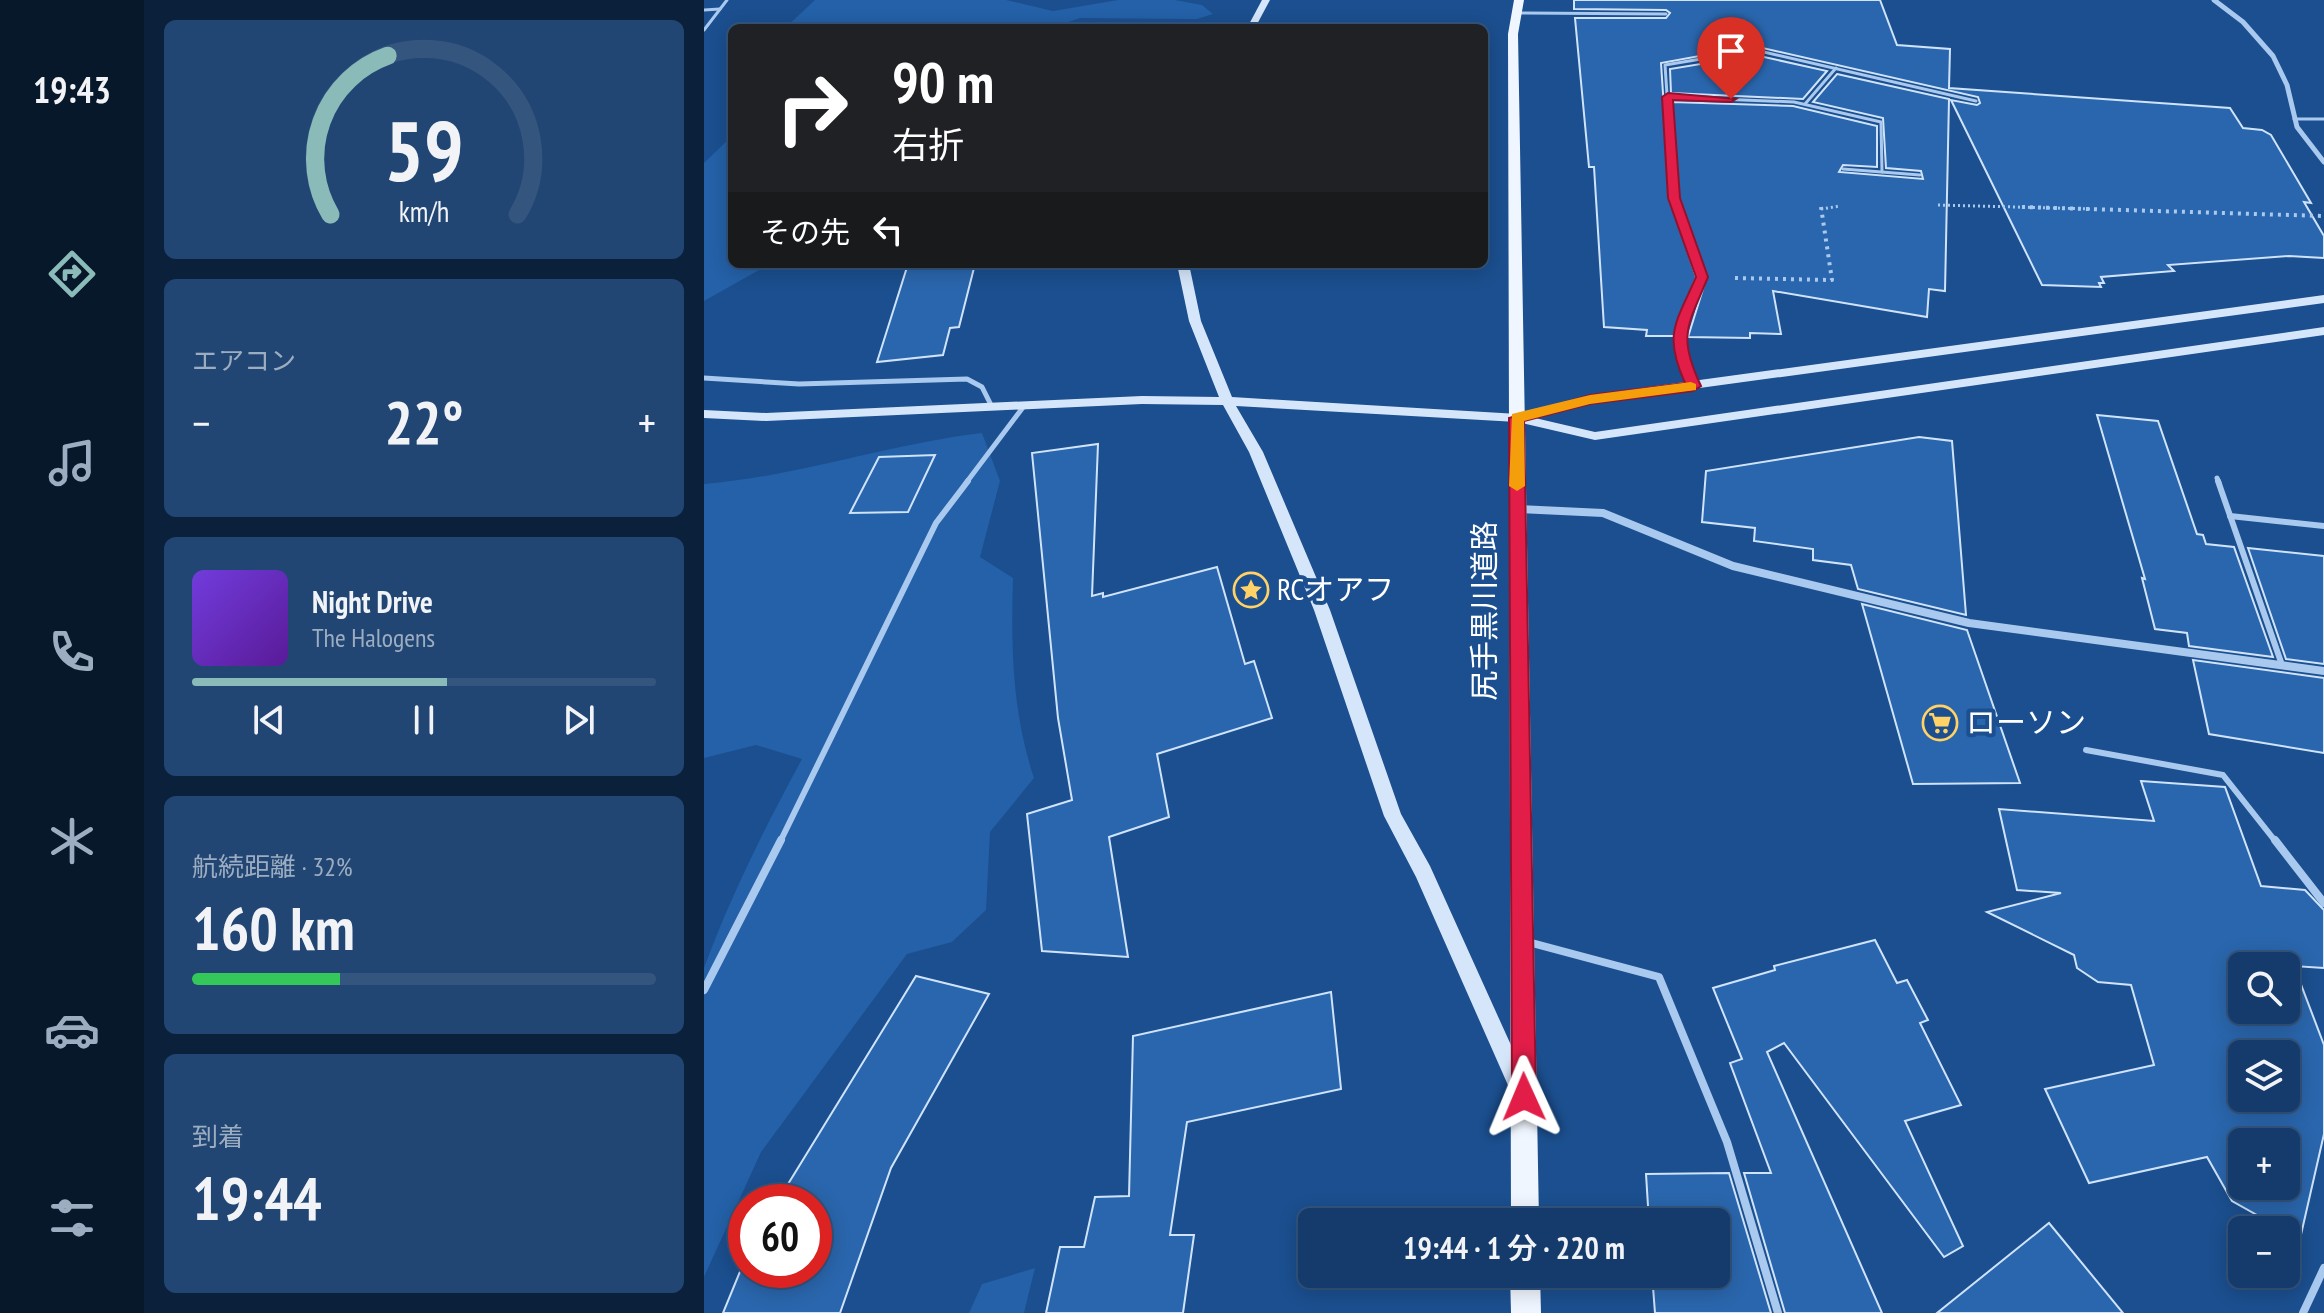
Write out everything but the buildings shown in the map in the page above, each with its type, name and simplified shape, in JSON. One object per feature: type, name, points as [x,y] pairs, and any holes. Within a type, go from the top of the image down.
[{"type":"main road","name":"尻手黒川道路","points":[[1518,6],[1513,49],[1525,1208]]},
{"type":"main road","points":[[1525,1288],[1526,1313]]},
{"type":"street","points":[[1253,24],[1266,0]]},
{"type":"street","points":[[2214,0],[2243,22],[2273,56],[2287,85],[2294,119],[2324,162]]},
{"type":"street","points":[[1184,268],[1195,321],[1227,401],[1256,452],[1322,610],[1393,816],[1423,872],[1524,1097]]},
{"type":"street","points":[[1517,418],[1590,399],[2324,299]]},
{"type":"street","points":[[704,414],[766,417],[1142,400],[1227,401],[1517,418],[1595,436],[2324,331]]},
{"type":"street","points":[[1518,509],[1603,513],[1733,566],[1969,623],[2324,671]]},
{"type":"lane","points":[[704,30],[727,0]]},
{"type":"lane","points":[[1518,6],[1666,14]]},
{"type":"lane","points":[[704,10],[720,9]]},
{"type":"lane","points":[[1693,386],[1681,360],[1678,333],[1702,277],[1674,198],[1665,65],[1755,50],[1976,101]]},
{"type":"lane","points":[[1805,104],[1836,68]]},
{"type":"lane","points":[[1668,97],[1805,104],[1881,122],[1882,172]]},
{"type":"lane","points":[[2294,119],[2324,119]]},
{"type":"lane","points":[[1843,169],[1920,175]]},
{"type":"lane","points":[[704,378],[799,384],[967,379],[982,387],[992,407]]},
{"type":"lane","points":[[704,990],[829,748],[936,523],[1024,406]]},
{"type":"lane","points":[[2217,478],[2282,665]]},
{"type":"lane","points":[[2230,516],[2324,526]]},
{"type":"lane","points":[[2086,750],[2223,775],[2324,903]]},
{"type":"lane","points":[[1521,940],[1659,977],[1703,1070],[1763,1250],[1778,1313]]},
{"type":"lane","points":[[2303,1313],[2324,1268]]},
{"type":"path","points":[[1928,204],[2324,216]]},
{"type":"path","points":[[1702,277],[1832,280],[1821,207],[1852,205]]},
{"type":"shaded area","points":[[815,0],[1006,0],[1053,11],[1118,0],[1175,0],[1202,5],[1213,14],[1197,19],[1080,18],[1063,24],[789,24]]},
{"type":"shaded area","points":[[728,140],[728,268],[763,268],[704,301],[704,163]]},
{"type":"shaded area","points":[[982,433],[1000,481],[980,557],[1013,578],[1014,680],[1021,729],[1034,778],[990,832],[986,910],[952,942],[907,954],[761,1152],[746,1184],[728,1184],[728,1224],[704,1277],[704,968],[749,862],[802,759],[756,745],[704,758],[704,484],[774,474]]},
{"type":"shaded area","points":[[1035,1268],[1024,1313],[969,1313],[982,1284]]},
{"type":"slow traffic","points":[[1517,486],[1517,418],[1590,399],[1691,387]]},
{"type":"place","name":"RCオアフ","points":[[1251,590]]},
{"type":"place","name":"ローソン","points":[[1940,723]]},
{"type":"route","points":[[1524,1097],[1517,418],[1590,399],[1693,386],[1681,360],[1678,333],[1702,277],[1674,198],[1668,97],[1731,99]]}]
